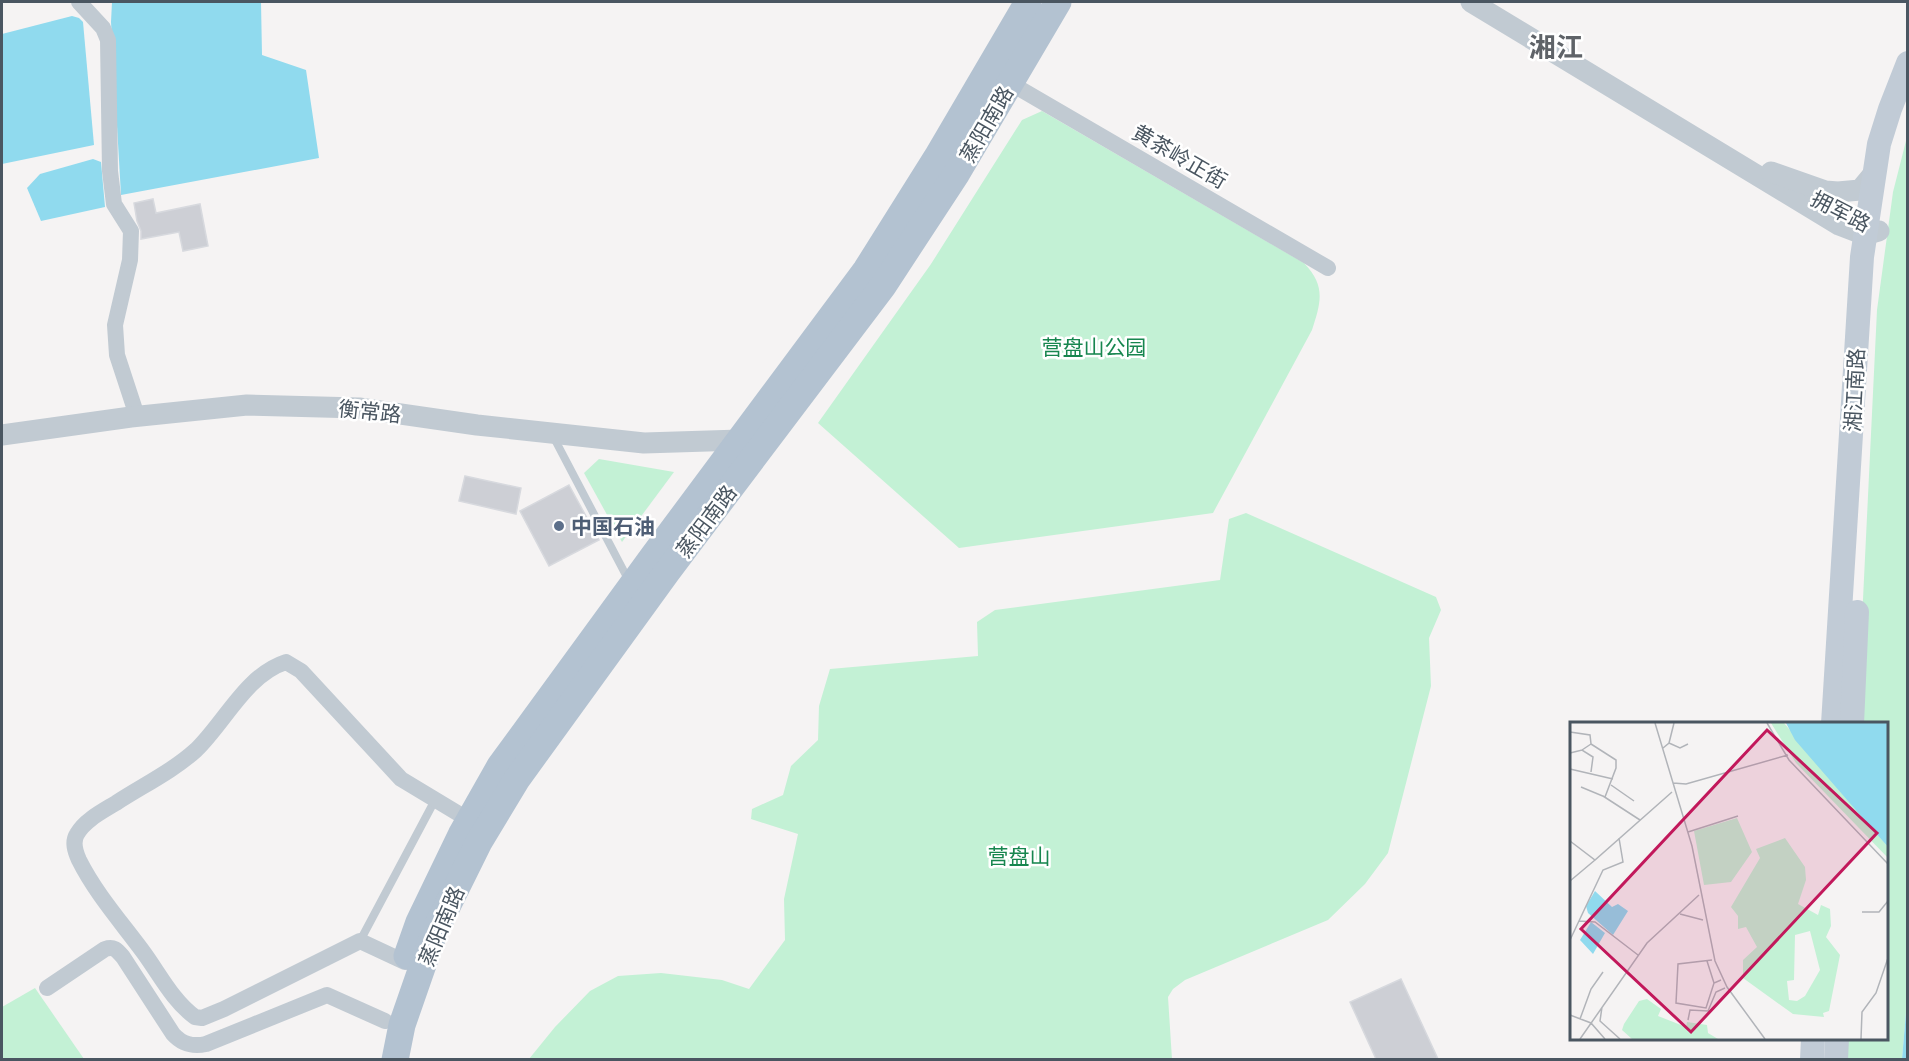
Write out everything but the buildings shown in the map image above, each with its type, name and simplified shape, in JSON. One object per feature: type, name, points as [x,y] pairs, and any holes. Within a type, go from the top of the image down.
[{"type":"main road","name":"蒸阳南路","points":[[377,1059],[386,1021],[419,922],[469,820],[500,766],[867,270],[937,157],[1028,2]]},
{"type":"main road","name":"蒸阳南路","points":[[395,1059],[402,1025],[434,933],[479,843],[517,779],[667,572],[883,286],[957,173],[1058,2]]},
{"type":"main road","name":"湘江南路","points":[[1852,722],[1874,260],[1871,230],[1875,172],[1879,144],[1887,117],[1908,63]]},
{"type":"main road","name":"湘江南路","points":[[1833,722],[1862,257],[1892,148],[1908,104]]},
{"type":"main road","points":[[1812,1059],[1813,1040]]},
{"type":"main road","points":[[1836,1059],[1838,1040]]},
{"type":"street","points":[[79,2],[103,28],[108,40],[110,171],[114,204],[131,231],[130,260],[115,325],[117,355],[137,416]]},
{"type":"street","name":"拥军路","points":[[1472,2],[1839,225],[1871,230]]},
{"type":"street","name":"拥军路","points":[[1493,2],[1843,216],[1871,230]]},
{"type":"street","name":"黄茶岭正街","points":[[1010,83],[1328,268]]},
{"type":"street","points":[[1771,172],[1825,190],[1838,192],[1860,190],[1875,172]]},
{"type":"street","name":"衡常路","points":[[2,435],[137,416],[247,405],[359,408],[644,443],[740,440]]},
{"type":"street","points":[[405,962],[360,941],[224,1009],[202,1018],[195,1017],[168,989],[99,892],[79,860],[74,841],[77,833],[100,812],[176,765],[195,750],[257,680],[276,665],[286,662],[309,679],[401,779],[469,820]]},
{"type":"street","points":[[47,988],[110,947],[117,950],[123,957],[173,1034],[184,1043],[191,1045],[206,1044],[327,995],[386,1021]]},
{"type":"lane","points":[[551,433],[631,586]]},
{"type":"lane","points":[[360,941],[435,800]]},
{"type":"green space","name":"营盘山公园","points":[[1042,111],[1304,263],[1319,287],[1318,311],[1312,330],[1213,513],[959,548],[818,423],[931,264],[1022,120]]},
{"type":"green space","points":[[1907,137],[1907,1001],[1902,1059],[1841,1060],[1842,1040],[1888,1040],[1888,722],[1857,722],[1877,310],[1893,192]]},
{"type":"green space","points":[[599,459],[674,472],[622,542],[584,473]]},
{"type":"green space","name":"营盘山","points":[[1246,513],[1436,597],[1441,610],[1429,638],[1431,686],[1388,853],[1365,884],[1328,920],[1185,980],[1173,989],[1168,997],[1172,1059],[529,1059],[555,1027],[590,991],[618,976],[661,973],[722,980],[749,989],[785,940],[784,899],[798,834],[751,819],[752,809],[783,795],[791,766],[818,740],[819,706],[830,669],[978,656],[977,622],[995,610],[1220,580],[1229,519]]},
{"type":"green space","points":[[35,988],[84,1059],[2,1059],[2,1007]]},
{"type":"water","points":[[112,2],[261,2],[262,55],[306,70],[319,158],[121,195],[111,22]]},
{"type":"water","points":[[72,16],[83,22],[94,145],[2,164],[2,34]]},
{"type":"water","points":[[93,159],[101,162],[105,207],[41,221],[27,188],[40,174]]},
{"type":"water","points":[[1907,1001],[1907,1059],[1902,1059]]},
{"type":"place","name":"中国石油","points":[[559,526]]},
{"type":"district","name":"湘江","points":[[1556,46]]}]
